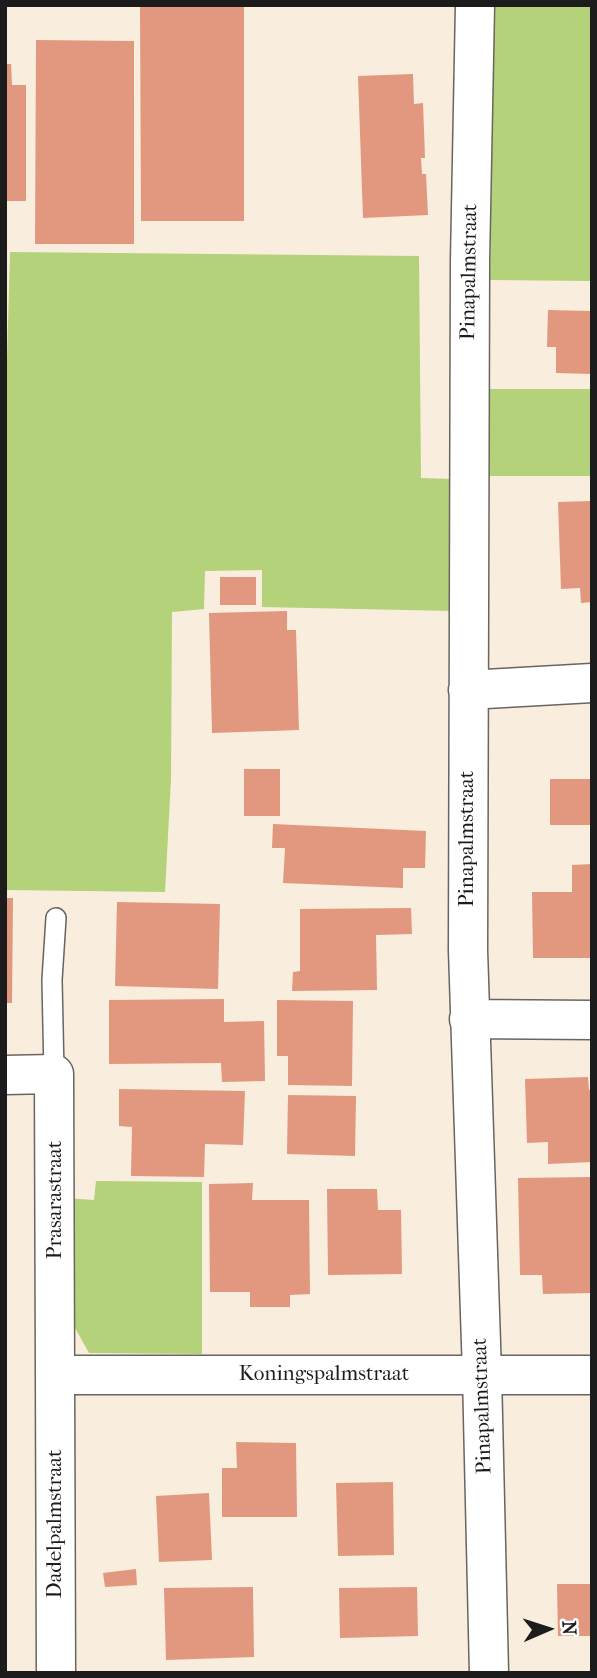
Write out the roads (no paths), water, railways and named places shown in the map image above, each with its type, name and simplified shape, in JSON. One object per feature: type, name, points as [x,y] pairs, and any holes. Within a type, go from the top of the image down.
[{"type":"street","name":"Pinapalmstraat","points":[[475,5],[470,261],[469,1019],[482,1374],[489,1673]]},
{"type":"street","points":[[468,690],[592,683]]},
{"type":"street","points":[[469,1019],[592,1020]]},
{"type":"street","points":[[5,1074],[54,1074]]},
{"type":"street","name":"Prasarastraat","points":[[54,1074],[55,1375]]},
{"type":"street","name":"Koningspalmstraat","points":[[55,1375],[592,1375]]},
{"type":"street","name":"Dadelpalmstraat","points":[[55,1375],[56,1673]]},
{"type":"lane","points":[[54,1074],[52,980],[56,918]]}]
